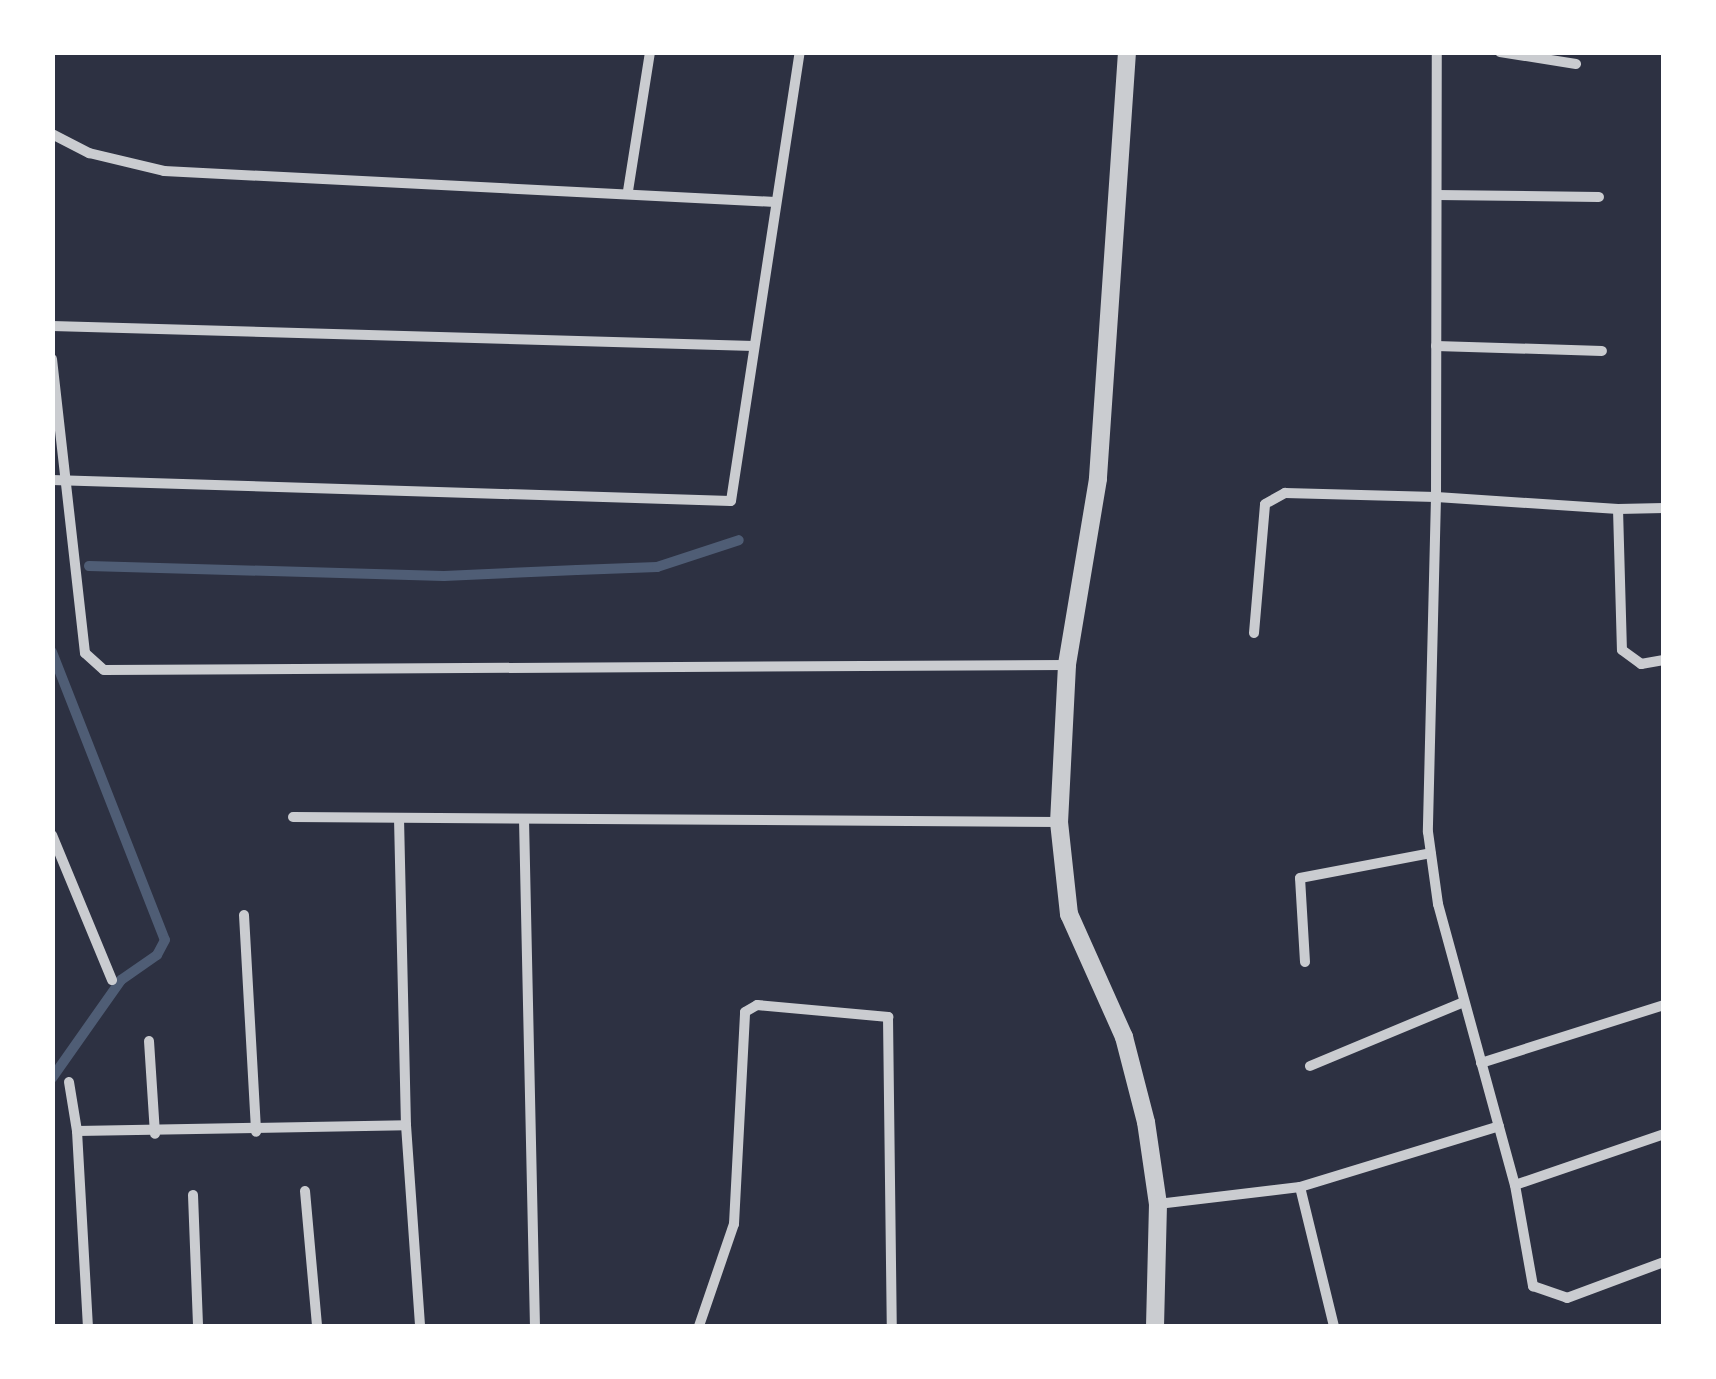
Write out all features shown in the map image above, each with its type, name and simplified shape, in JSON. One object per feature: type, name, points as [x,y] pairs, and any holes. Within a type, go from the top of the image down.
[{"type":"street","points":[[628,191],[650,52]]},
{"type":"street","points":[[58,480],[730,502],[800,52]]},
{"type":"street","points":[[1127,52],[1098,479],[1067,665],[1059,822],[1069,914],[1128,1050],[1158,1204],[1155,1326]]},
{"type":"street","points":[[1437,52],[1436,497],[1424,767],[1431,854],[1464,1002],[1515,1185],[1533,1286],[1567,1298],[1664,1262]]},
{"type":"street","points":[[1500,52],[1576,64]]},
{"type":"street","points":[[52,134],[89,153],[164,170],[628,191],[775,202]]},
{"type":"street","points":[[1437,195],[1599,197]]},
{"type":"street","points":[[52,326],[754,346]]},
{"type":"street","points":[[1436,346],[1602,351]]},
{"type":"street","points":[[52,359],[58,480],[84,652],[104,670],[1067,665]]},
{"type":"street","points":[[1254,633],[1266,504],[1285,493],[1664,508]]},
{"type":"street","points":[[1618,509],[1622,650],[1641,664],[1664,660]]},
{"type":"street","points":[[293,817],[1059,822]]},
{"type":"street","points":[[398,818],[406,1125],[420,1326]]},
{"type":"street","points":[[524,819],[535,1326]]},
{"type":"street","points":[[52,836],[112,980]]},
{"type":"street","points":[[1305,962],[1300,878],[1431,854]]},
{"type":"street","points":[[244,915],[256,1132]]},
{"type":"street","points":[[1310,1066],[1464,1002]]},
{"type":"street","points":[[699,1326],[734,1224],[745,1012],[757,1005],[888,1017],[892,1326]]},
{"type":"street","points":[[1481,1064],[1664,1005]]},
{"type":"street","points":[[149,1040],[155,1134]]},
{"type":"street","points":[[69,1082],[77,1132],[88,1326]]},
{"type":"street","points":[[77,1132],[256,1132],[406,1125]]},
{"type":"street","points":[[1158,1204],[1300,1187],[1498,1126]]},
{"type":"street","points":[[1515,1185],[1664,1134]]},
{"type":"street","points":[[1300,1187],[1334,1326]]},
{"type":"street","points":[[305,1191],[317,1326]]},
{"type":"street","points":[[193,1195],[198,1326]]},
{"type":"waterway","points":[[89,566],[444,576],[657,567],[739,540]]},
{"type":"waterway","points":[[52,652],[165,940],[157,955],[121,980],[52,1078]]}]
